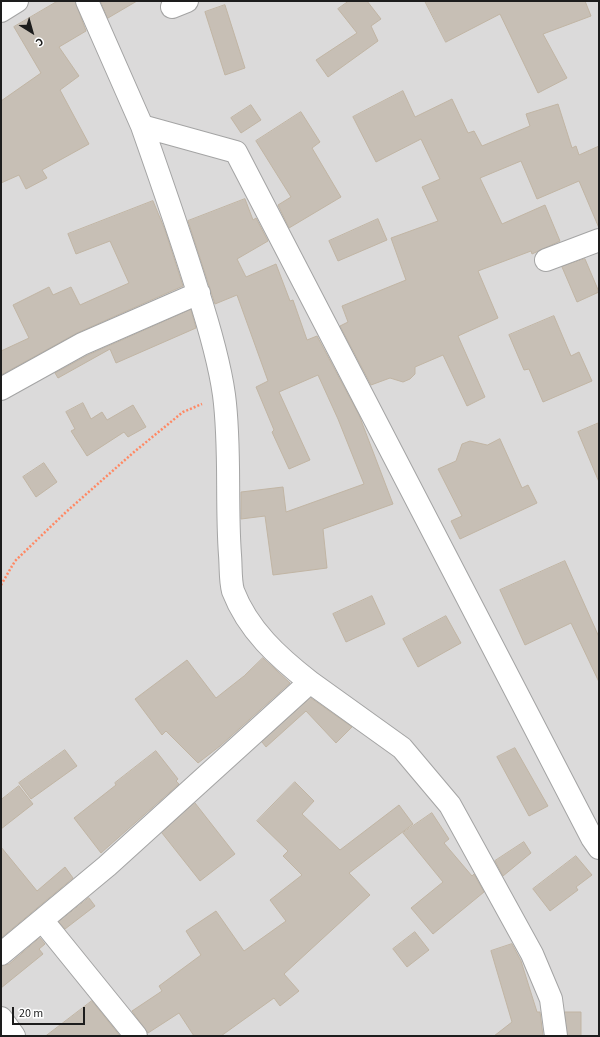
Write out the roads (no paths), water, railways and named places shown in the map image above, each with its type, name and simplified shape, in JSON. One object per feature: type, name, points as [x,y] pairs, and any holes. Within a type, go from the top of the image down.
[{"type":"street","points":[[1,11],[18,1]]},
{"type":"street","points":[[87,1],[142,126],[199,293],[208,325],[224,394],[229,452],[228,531],[233,590],[248,619],[261,638],[288,665],[402,748],[450,805],[532,954],[551,999],[556,1036]]},
{"type":"street","points":[[142,126],[236,152],[592,838],[599,848]]},
{"type":"street","points":[[546,260],[599,240]]},
{"type":"street","points":[[1,389],[82,344],[199,293]]},
{"type":"street","points":[[1,954],[107,866],[310,682]]},
{"type":"street","points":[[42,920],[136,1036]]},
{"type":"street","points":[[1,1018],[14,1036]]}]
